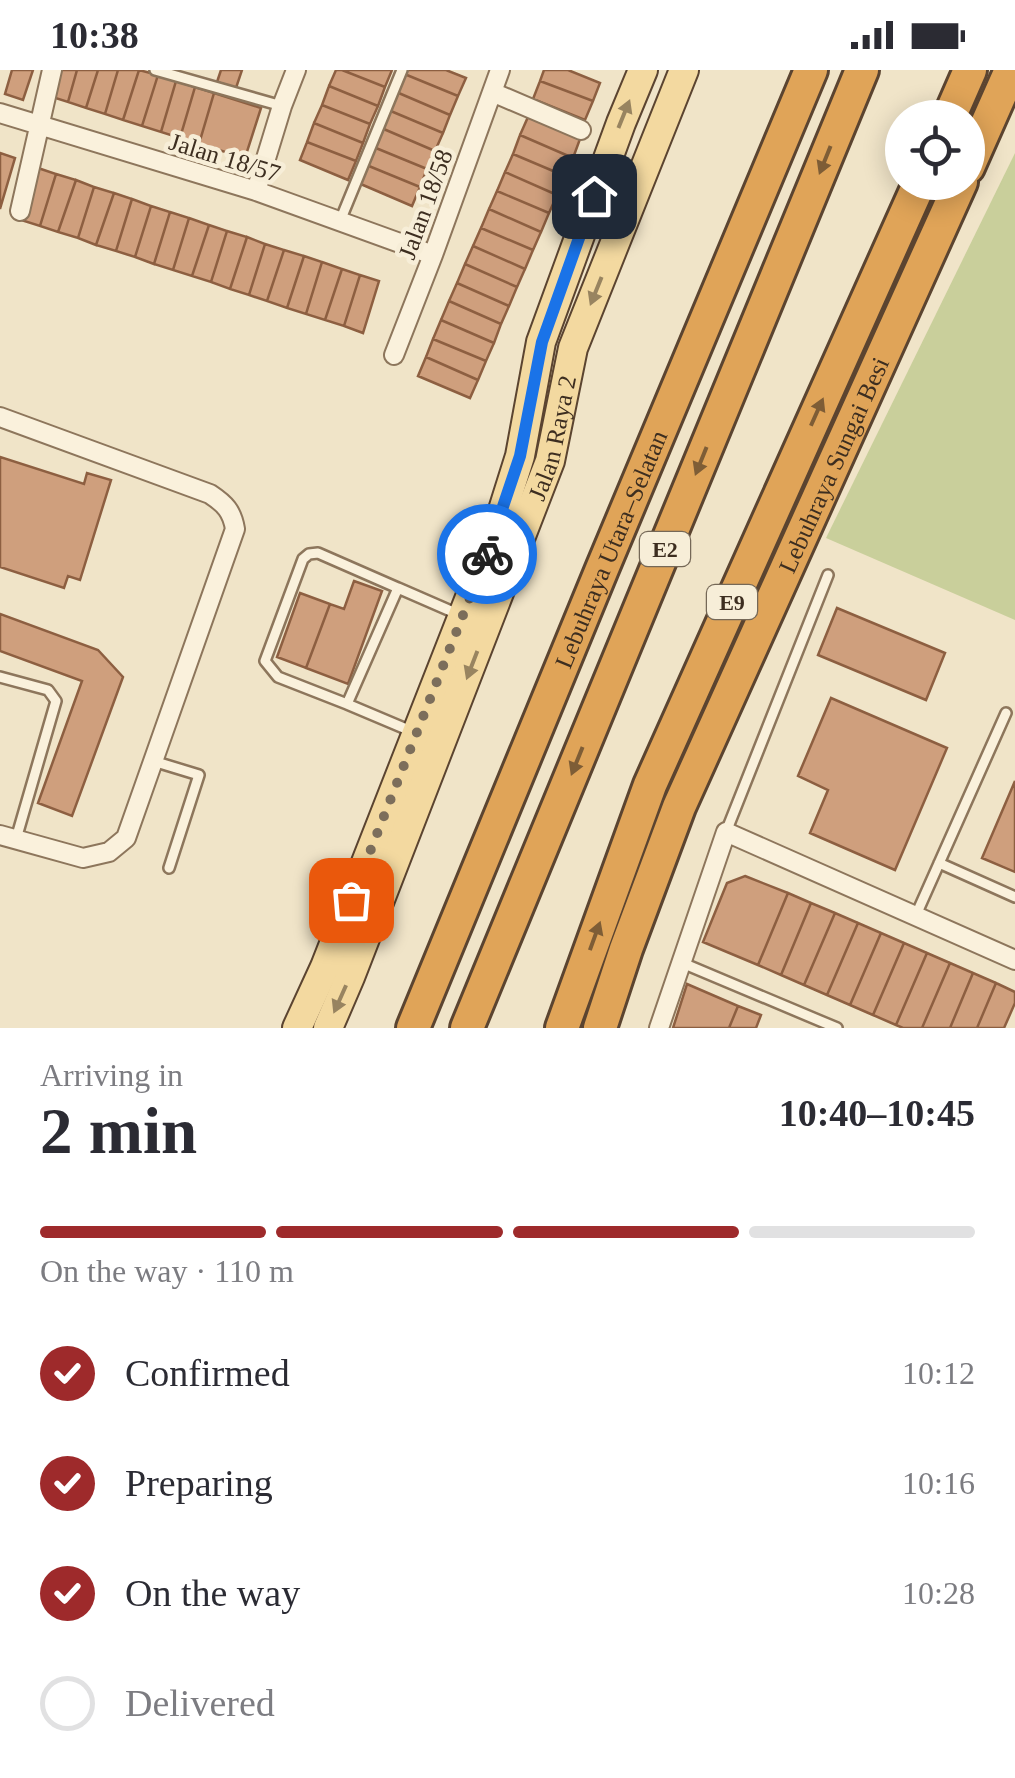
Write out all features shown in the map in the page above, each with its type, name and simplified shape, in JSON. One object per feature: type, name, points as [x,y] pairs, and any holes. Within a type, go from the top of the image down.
[{"type":"highway","name":"Lebuhraya Utara–Selatan","points":[[412,1028],[811,70]]},
{"type":"highway","name":"Lebuhraya Utara–Selatan","points":[[467,1028],[862,70]]},
{"type":"highway","points":[[957,100],[970,70]]},
{"type":"highway","points":[[985,129],[1011,70]]},
{"type":"highway","name":"Lebuhraya Sungai Besi","points":[[562,1028],[650,785],[912,200]]},
{"type":"highway","name":"Lebuhraya Sungai Besi","points":[[603,1026],[626,948],[680,807],[952,200]]},
{"type":"main road","name":"Jalan Raya 2","points":[[475,620],[520,456],[542,342],[642,70]]},
{"type":"main road","name":"Jalan Raya 2","points":[[328,1028],[350,977],[429,738],[475,620],[550,461],[574,348],[684,70]]},
{"type":"main road","name":"Jalan Raya 2","points":[[297,1028],[429,738]]},
{"type":"street","points":[[20,211],[52,70]]},
{"type":"street","points":[[256,191],[296,70]]},
{"type":"street","name":"Jalan 18/58","points":[[394,355],[500,70]]},
{"type":"street","points":[[492,92],[581,130]]},
{"type":"street","name":"Jalan 18/57","points":[[0,114],[256,191],[434,255]]},
{"type":"street","points":[[0,417],[210,494],[233,515],[235,529],[126,838],[109,852],[83,858],[8,838]]},
{"type":"street","points":[[659,1028],[726,832],[1015,960]]},
{"type":"lane","points":[[155,70],[282,106]]},
{"type":"lane","points":[[340,221],[402,70]]},
{"type":"lane","points":[[429,738],[278,678],[265,661],[303,560],[318,553],[475,620]]},
{"type":"lane","points":[[726,832],[828,575]]},
{"type":"lane","points":[[347,704],[398,588]]},
{"type":"lane","points":[[0,677],[48,690],[56,701],[8,838]]},
{"type":"lane","points":[[915,918],[1006,713]]},
{"type":"lane","points":[[153,761],[199,775],[169,868]]},
{"type":"lane","points":[[939,863],[1015,898]]},
{"type":"lane","points":[[680,962],[837,1028]]},
{"type":"green space","points":[[1015,153],[1015,620],[826,538]]},
{"type":"building","points":[[12,70],[33,70],[23,100],[5,94]]},
{"type":"building","points":[[57,70],[77,70],[68,102],[49,96]]},
{"type":"building","points":[[77,70],[98,70],[86,108],[68,102]]},
{"type":"building","points":[[98,70],[118,70],[105,114],[86,108]]},
{"type":"building","points":[[118,70],[139,70],[123,120],[105,114]]},
{"type":"building","points":[[139,70],[158,75],[142,126],[123,120]]},
{"type":"building","points":[[221,70],[242,70],[236,88],[217,82]]},
{"type":"building","points":[[336,70],[385,87],[378,106],[329,86]]},
{"type":"building","points":[[342,70],[392,70],[385,87]]},
{"type":"building","points":[[446,70],[466,78],[458,96],[402,73]]},
{"type":"building","points":[[544,70],[568,70],[600,83],[593,101],[540,81]]},
{"type":"building","points":[[402,73],[458,96],[450,115],[394,91]]},
{"type":"building","points":[[158,75],[176,81],[161,132],[142,126]]},
{"type":"building","points":[[176,81],[195,87],[180,138],[161,132]]},
{"type":"building","points":[[540,81],[593,101],[585,120],[533,99]]},
{"type":"building","points":[[329,86],[378,106],[370,124],[322,105]]},
{"type":"building","points":[[195,87],[214,93],[199,144],[180,138]]},
{"type":"building","points":[[394,91],[450,115],[443,133],[386,109]]},
{"type":"building","points":[[214,93],[261,108],[245,158],[199,144]]},
{"type":"building","points":[[322,105],[370,124],[363,143],[314,123]]},
{"type":"building","points":[[386,109],[443,133],[435,151],[379,127]]},
{"type":"building","points":[[528,117],[580,139],[573,158],[520,135]]},
{"type":"building","points":[[314,123],[363,143],[356,161],[307,142]]},
{"type":"building","points":[[379,127],[435,151],[427,169],[371,146]]},
{"type":"building","points":[[520,135],[573,158],[565,176],[513,154]]},
{"type":"building","points":[[307,142],[356,161],[348,180],[300,160]]},
{"type":"building","points":[[371,146],[427,169],[420,187],[364,164]]},
{"type":"building","points":[[0,153],[15,158],[0,209]]},
{"type":"building","points":[[513,154],[565,176],[557,195],[505,172]]},
{"type":"building","points":[[364,164],[420,187],[412,206],[356,182]]},
{"type":"building","points":[[38,168],[56,174],[40,226],[21,220]]},
{"type":"building","points":[[505,172],[557,195],[549,213],[497,191]]},
{"type":"building","points":[[56,174],[76,180],[58,232],[40,226]]},
{"type":"building","points":[[76,180],[94,187],[78,238],[58,232]]},
{"type":"building","points":[[94,187],[114,193],[96,245],[78,238]]},
{"type":"building","points":[[497,191],[549,213],[541,232],[489,209]]},
{"type":"building","points":[[114,193],[132,199],[116,251],[96,245]]},
{"type":"building","points":[[132,199],[151,206],[135,257],[116,251]]},
{"type":"building","points":[[151,206],[170,212],[154,264],[135,257]]},
{"type":"building","points":[[489,209],[541,232],[533,250],[481,228]]},
{"type":"building","points":[[170,212],[189,218],[173,270],[154,264]]},
{"type":"building","points":[[189,218],[209,225],[192,276],[173,270]]},
{"type":"building","points":[[209,225],[227,231],[211,282],[192,276]]},
{"type":"building","points":[[481,228],[533,250],[525,269],[473,246]]},
{"type":"building","points":[[227,231],[247,237],[230,289],[211,282]]},
{"type":"building","points":[[247,237],[265,244],[249,295],[230,289]]},
{"type":"building","points":[[265,244],[284,250],[267,301],[249,295]]},
{"type":"building","points":[[473,246],[525,269],[517,287],[465,264]]},
{"type":"building","points":[[284,250],[304,256],[287,308],[267,301]]},
{"type":"building","points":[[304,256],[322,262],[306,314],[287,308]]},
{"type":"building","points":[[322,262],[342,269],[325,320],[306,314]]},
{"type":"building","points":[[465,264],[517,287],[509,306],[457,283]]},
{"type":"building","points":[[342,269],[360,275],[344,326],[325,320]]},
{"type":"building","points":[[360,275],[379,281],[363,333],[344,326]]},
{"type":"building","points":[[457,283],[509,306],[501,324],[449,301]]},
{"type":"building","points":[[449,301],[501,324],[494,343],[441,320]]},
{"type":"building","points":[[441,320],[494,343],[486,361],[433,339]]},
{"type":"building","points":[[433,339],[486,361],[478,380],[426,357]]},
{"type":"building","points":[[426,357],[478,380],[470,398],[418,376]]},
{"type":"building","points":[[0,457],[84,484],[87,473],[111,480],[80,580],[68,576],[64,588],[0,567]]},
{"type":"building","points":[[354,581],[382,591],[348,684],[306,668],[330,604],[344,609]]},
{"type":"building","points":[[300,593],[330,604],[306,668],[277,657]]},
{"type":"building","points":[[837,608],[945,653],[926,700],[818,655]]},
{"type":"building","points":[[0,614],[98,650],[123,677],[72,816],[38,803],[82,681],[0,651]]},
{"type":"building","points":[[831,698],[947,748],[895,870],[810,833],[828,790],[798,776]]},
{"type":"building","points":[[1015,781],[1015,872],[982,858]]},
{"type":"building","points":[[745,876],[788,893],[758,965],[703,942],[727,883]]},
{"type":"building","points":[[788,893],[811,903],[781,975],[758,965]]},
{"type":"building","points":[[811,903],[835,913],[804,985],[781,975]]},
{"type":"building","points":[[835,913],[858,923],[827,995],[804,985]]},
{"type":"building","points":[[858,923],[881,933],[850,1005],[827,995]]},
{"type":"building","points":[[881,933],[904,943],[873,1015],[850,1005]]},
{"type":"building","points":[[904,943],[927,953],[896,1025],[873,1015]]},
{"type":"building","points":[[927,953],[950,963],[922,1028],[903,1028],[896,1025]]},
{"type":"building","points":[[950,963],[973,973],[950,1028],[922,1028]]},
{"type":"building","points":[[973,973],[996,983],[977,1028],[950,1028]]},
{"type":"building","points":[[996,983],[1015,992],[1015,1003],[1004,1028],[977,1028]]},
{"type":"building","points":[[687,984],[738,1006],[729,1028],[673,1028]]},
{"type":"building","points":[[738,1006],[761,1015],[756,1028],[729,1028]]},
{"type":"way so far","points":[[351,900],[487,554]]},
{"type":"route","points":[[487,554],[520,456],[542,342],[594,196]]}]
